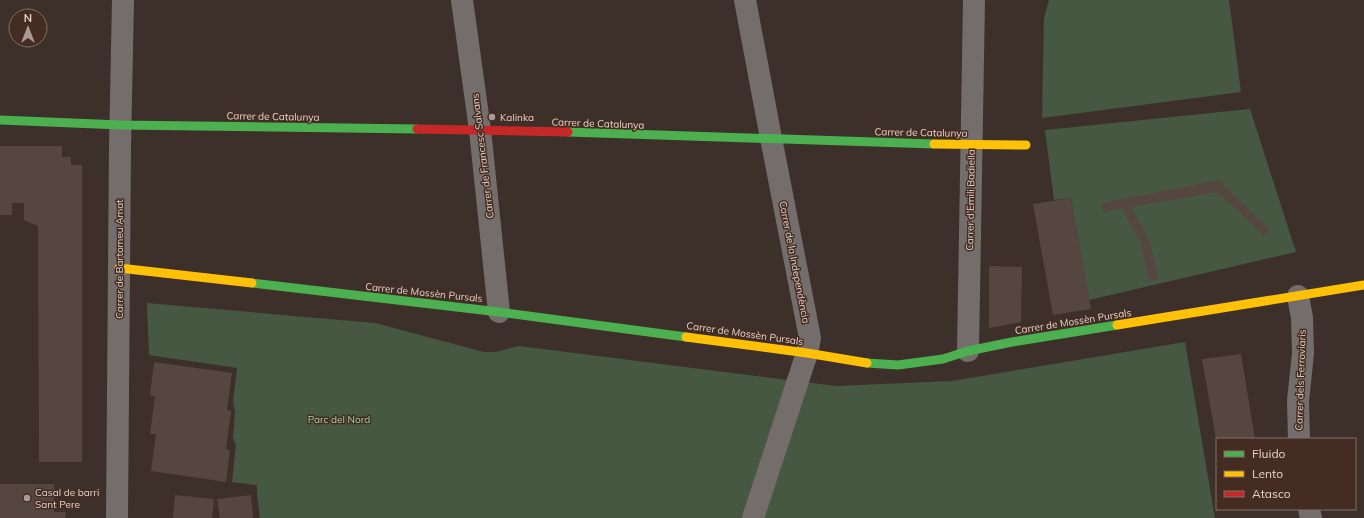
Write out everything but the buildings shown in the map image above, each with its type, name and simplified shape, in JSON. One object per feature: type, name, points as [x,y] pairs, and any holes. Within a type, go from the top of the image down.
[{"type":"street","name":"Carrer de Bartomeu Amat","points":[[117,518],[123,0]]},
{"type":"street","name":"Carrer de Francesc Salvans","points":[[462,0],[480,130],[500,312]]},
{"type":"street","name":"Carrer de la Independència","points":[[745,0],[770,138],[810,338],[807,353],[753,518]]},
{"type":"street","name":"Carrer d'Emili Badiella","points":[[968,351],[974,0]]},
{"type":"street","name":"Carrer de Catalunya","points":[[0,120],[121,125],[480,130],[953,145],[1026,145]]},
{"type":"street","name":"Carrer de Mossèn Pursals","points":[[119,268],[500,312],[807,353],[857,362],[898,365],[943,359],[968,351],[1020,341],[1364,285]]},
{"type":"street","name":"Carrer dels Ferroviaris","points":[[1298,296],[1302,318],[1303,353],[1298,401],[1299,438]]},
{"type":"green space","points":[[1049,0],[1229,0],[1241,92],[1042,118],[1044,18]]},
{"type":"green space","points":[[1250,109],[1296,252],[1089,300],[1071,198],[1054,200],[1045,130]]},
{"type":"green space","name":"Parc del Nord","points":[[147,303],[375,323],[484,352],[496,352],[519,346],[836,386],[952,381],[1185,342],[1215,518],[260,518],[257,485],[232,482],[236,445],[233,438],[235,411],[233,402],[237,368],[149,355]]},
{"type":"traffic: fast","points":[[0,120],[121,125],[417,129]]},
{"type":"traffic: fast","points":[[568,132],[934,144]]},
{"type":"traffic: fast","points":[[252,283],[499,312],[686,337]]},
{"type":"traffic: fast","points":[[867,363],[898,365],[943,359],[968,351],[1012,342],[1117,325]]},
{"type":"traffic: slow","points":[[934,144],[1026,145]]},
{"type":"traffic: slow","points":[[119,268],[252,283]]},
{"type":"traffic: slow","points":[[1117,325],[1364,285]]},
{"type":"traffic: slow","points":[[686,337],[807,353],[867,363]]},
{"type":"traffic: jam","points":[[417,129],[568,132]]},
{"type":"place","name":"Kalinka","points":[[492,117]]},
{"type":"place","name":"Casal de barri Sant Pere","points":[[27,498]]}]
